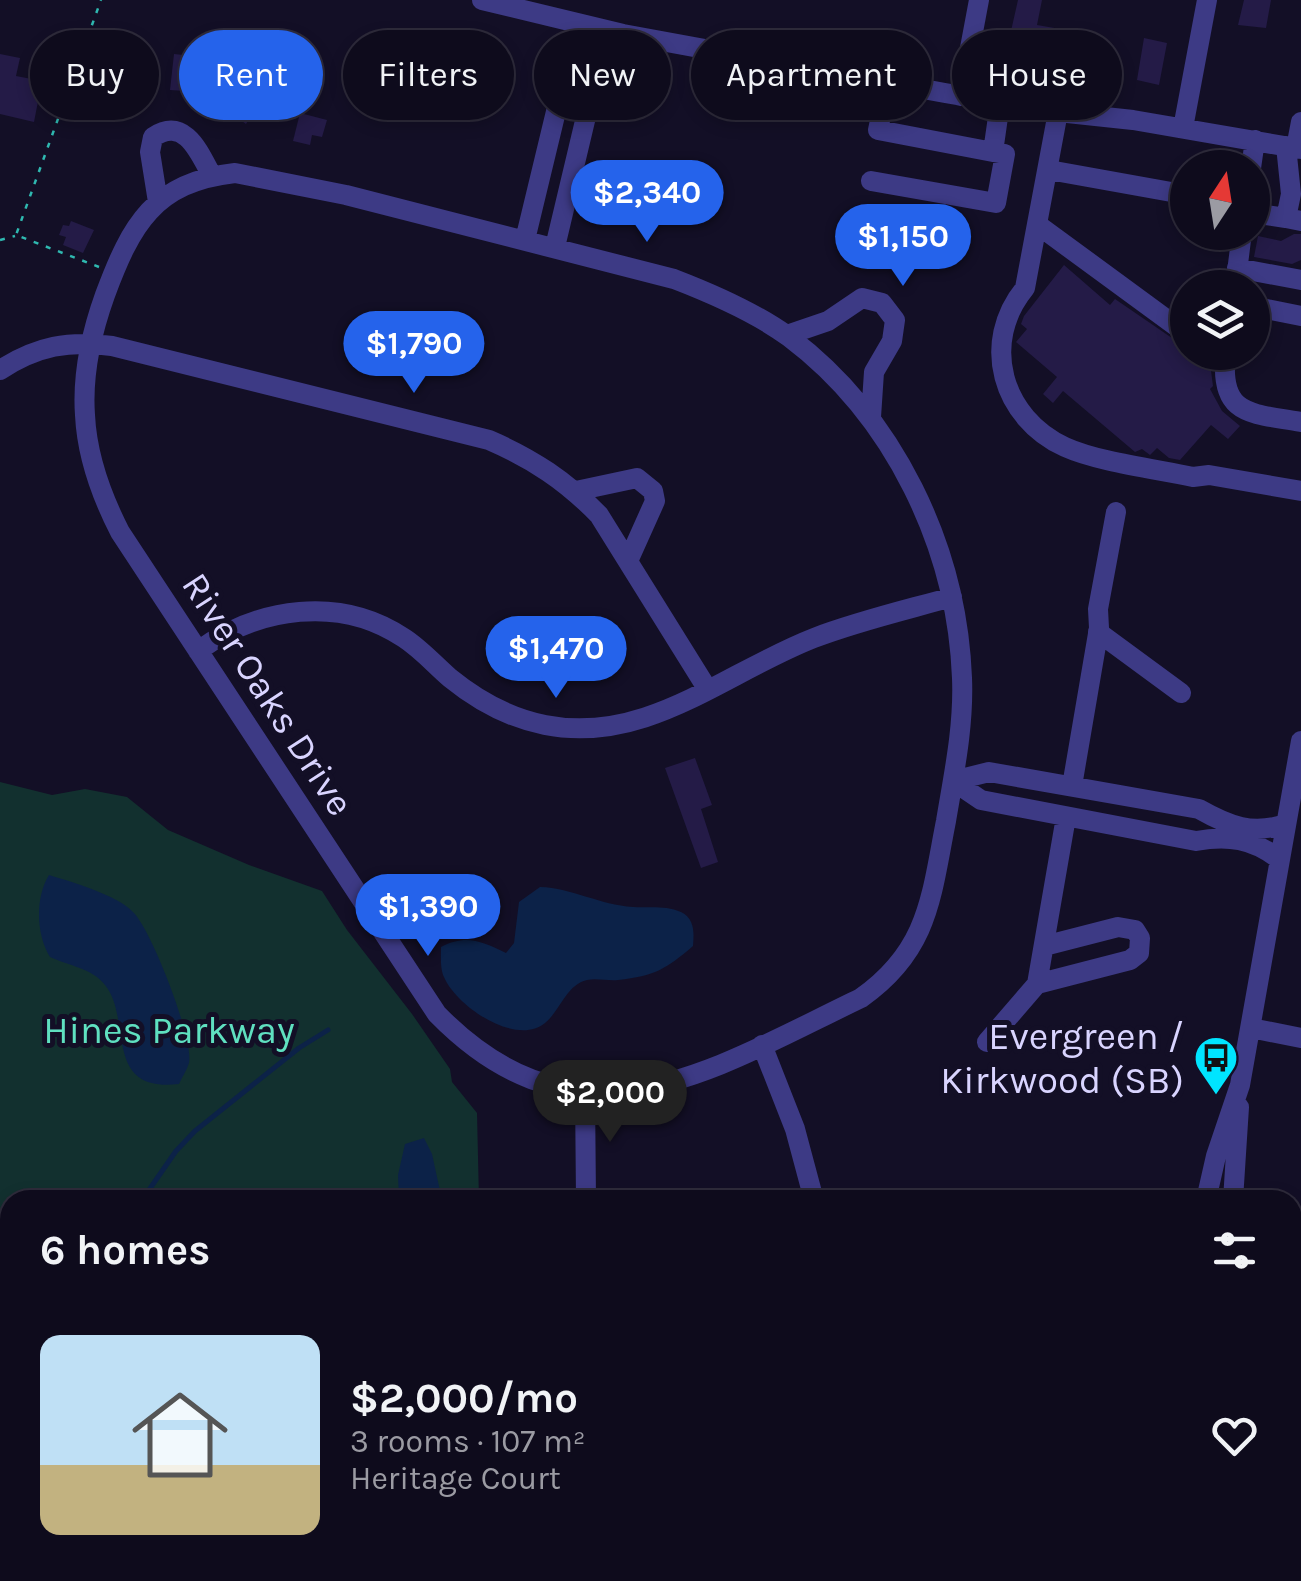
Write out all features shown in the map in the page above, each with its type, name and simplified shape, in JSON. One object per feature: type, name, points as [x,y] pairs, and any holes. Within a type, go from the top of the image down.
[{"type":"street","points":[[482,0],[591,27],[691,46]]},
{"type":"street","points":[[973,30],[979,0]]},
{"type":"street","points":[[1183,128],[1208,0]]},
{"type":"street","points":[[525,240],[554,120]]},
{"type":"street","points":[[555,247],[585,120]]},
{"type":"street","points":[[871,182],[996,203],[1005,154],[878,130],[880,120]]},
{"type":"street","points":[[993,152],[998,120]]},
{"type":"street","points":[[1057,120],[1026,288],[1011,306],[999,363],[1028,421],[1039,434],[1070,450],[1175,474],[1248,480],[1301,491]]},
{"type":"street","points":[[1120,120],[1294,148]]},
{"type":"street","points":[[1294,220],[1294,148],[1301,122]]},
{"type":"street","points":[[164,130],[178,130],[191,139],[212,176],[187,184],[158,202],[150,152],[153,137],[164,130]]},
{"type":"street","points":[[1254,150],[1255,140]]},
{"type":"street","points":[[1049,170],[1170,192]]},
{"type":"street","name":"River Oaks Drive","points":[[158,202],[135,226],[114,272],[90,343],[84,415],[88,448],[100,488],[120,532],[436,1014],[469,1044],[505,1067],[546,1084],[620,1092],[703,1073],[861,998],[886,980],[904,961],[929,911],[953,781],[962,678],[952,597],[924,513],[871,417],[787,336],[722,299],[674,278],[262,176],[212,176]]},
{"type":"street","points":[[1038,225],[1170,322]]},
{"type":"street","points":[[1270,279],[1301,280]]},
{"type":"street","points":[[787,336],[828,321],[862,298],[882,303],[895,320],[892,341],[874,372],[871,417]]},
{"type":"street","points":[[1270,310],[1301,316]]},
{"type":"street","points":[[0,370],[52,345],[90,343],[489,440],[520,453],[576,491],[599,516],[708,690]]},
{"type":"street","points":[[1227,370],[1234,402],[1245,412],[1301,422]]},
{"type":"street","points":[[576,491],[637,478],[653,491],[654,502],[628,558]]},
{"type":"street","points":[[1072,786],[1116,512]]},
{"type":"street","points":[[198,652],[226,632],[290,612],[358,617],[416,646],[452,680],[510,714],[545,725],[587,729],[628,724],[669,710],[814,638],[952,597]]},
{"type":"street","points":[[1098,632],[1181,693]]},
{"type":"street","points":[[1233,1190],[1240,1084],[1301,740]]},
{"type":"street","points":[[953,781],[989,772],[1199,809],[1224,822],[1263,831],[1286,824]]},
{"type":"street","points":[[953,781],[981,800],[1196,841],[1221,836],[1260,844],[1279,859]]},
{"type":"street","points":[[986,1042],[1037,984],[1066,817]]},
{"type":"street","points":[[1037,984],[1130,960],[1138,953],[1140,938],[1135,930],[1118,927],[1044,946]]},
{"type":"street","points":[[1250,1028],[1301,1038]]},
{"type":"street","points":[[762,1046],[795,1129],[811,1190]]},
{"type":"street","points":[[1208,1190],[1240,1084]]},
{"type":"street","points":[[585,1091],[586,1190]]},
{"type":"path","points":[[16,236],[101,0]]},
{"type":"path","points":[[0,240],[16,236],[114,272]]},
{"type":"green space","name":"Hines Parkway","points":[[0,782],[52,795],[85,789],[127,797],[168,830],[322,891],[412,1014],[450,1069],[452,1082],[477,1113],[479,1190],[0,1190]]},
{"type":"water","points":[[49,875],[116,900],[141,922],[170,985],[185,1032],[189,1063],[179,1084],[155,1084],[139,1077],[129,1066],[113,999],[105,985],[87,971],[50,957],[39,916],[41,894]]},
{"type":"water","points":[[540,887],[621,906],[681,912],[691,922],[693,946],[651,974],[580,983],[545,1023],[533,1029],[503,1027],[474,1011],[451,988],[442,970],[441,947],[474,941],[506,953],[514,943],[519,902]]},
{"type":"water","points":[[424,1138],[440,1190],[399,1190],[405,1144]]},
{"type":"building","points":[[1018,0],[1042,0],[1037,25],[1066,30],[1011,30]]},
{"type":"building","points":[[1244,0],[1271,0],[1266,28],[1238,25]]},
{"type":"building","points":[[1144,38],[1167,43],[1159,85],[1137,80]]},
{"type":"building","points":[[0,54],[20,58],[16,76],[30,79],[30,120],[34,122],[0,114]]},
{"type":"building","points":[[174,54],[179,55],[179,91],[170,90]]},
{"type":"building","points":[[298,120],[327,120],[322,137],[312,135],[310,145],[293,141]]},
{"type":"building","points":[[71,221],[94,230],[83,253],[63,245],[66,237],[59,235],[63,225],[69,226]]},
{"type":"building","points":[[1301,234],[1301,260],[1292,264],[1254,257],[1255,250],[1270,250],[1270,239],[1281,241]]},
{"type":"building","points":[[1064,265],[1110,305],[1115,299],[1170,337],[1170,370],[1211,371],[1210,389],[1222,411],[1240,426],[1228,439],[1211,425],[1180,460],[1169,458],[1157,448],[1150,455],[1142,449],[1135,452],[1063,391],[1053,403],[1043,394],[1057,377],[1016,342],[1027,329],[1021,324]]},
{"type":"building","points":[[695,758],[712,805],[701,809],[718,862],[701,868],[665,768]]},
{"type":"waterway","points":[[149,1190],[195,1131],[299,1048],[328,1030]]},
{"type":"place","name":"Evergreen / Kirkwood (SB)","points":[[1216,1096]]}]
